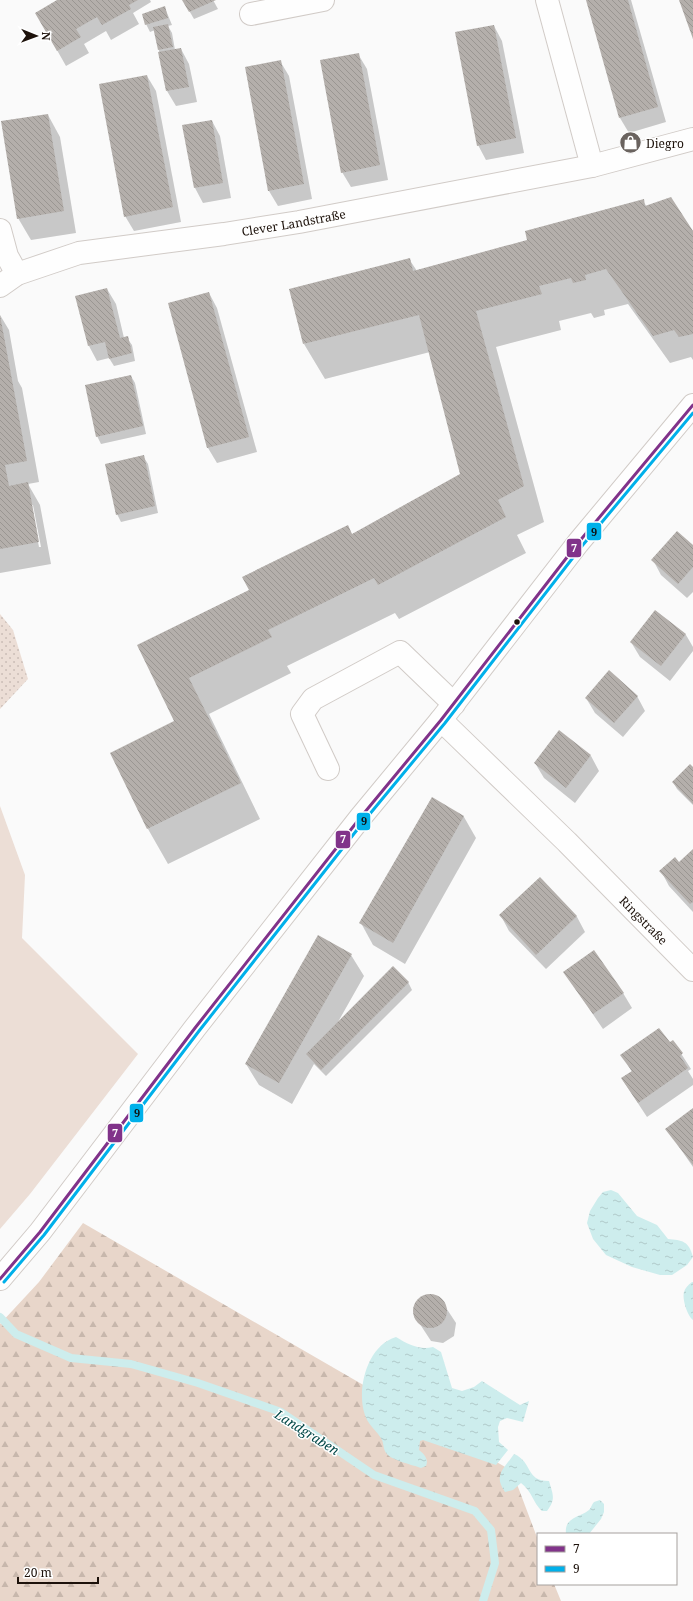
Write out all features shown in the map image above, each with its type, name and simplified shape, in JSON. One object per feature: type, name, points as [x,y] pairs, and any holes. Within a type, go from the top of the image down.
[{"type":"street","points":[[251,14],[323,0]]},
{"type":"street","points":[[547,0],[592,166]]},
{"type":"street","name":"Clever Landstraße","points":[[9,280],[79,253],[224,234],[299,222],[592,166],[693,140]]},
{"type":"street","points":[[0,230],[7,256],[9,280]]},
{"type":"street","points":[[0,1279],[40,1232],[194,1028],[355,824],[447,712],[573,549],[693,404]]},
{"type":"street","name":"Ringstraße","points":[[328,769],[302,714],[313,699],[400,652],[447,712],[567,842],[693,970]]},
{"type":"shaded area","points":[[0,614],[13,630],[28,679],[0,709]]},
{"type":"shaded area","points":[[0,806],[25,875],[22,938],[138,1054],[30,1194],[0,1229]]},
{"type":"green space","points":[[83,1223],[512,1471],[537,1537],[537,1585],[554,1585],[561,1601],[0,1601],[0,1324],[39,1282]]},
{"type":"water","points":[[611,1190],[618,1193],[637,1216],[657,1225],[668,1239],[684,1242],[689,1248],[693,1257],[687,1265],[672,1275],[660,1275],[632,1267],[606,1255],[593,1239],[587,1223],[590,1211],[598,1198],[603,1192]]},
{"type":"water","points":[[692,1282],[693,1320],[684,1303],[684,1291]]},
{"type":"water","points":[[396,1337],[414,1346],[423,1348],[433,1347],[441,1352],[452,1388],[462,1391],[474,1387],[482,1381],[520,1405],[529,1401],[523,1422],[507,1418],[500,1421],[498,1427],[499,1442],[508,1450],[496,1465],[423,1440],[420,1441],[419,1450],[426,1457],[426,1466],[421,1468],[389,1456],[384,1449],[382,1440],[378,1433],[365,1417],[362,1402],[362,1391],[367,1368],[372,1358],[386,1341]]},
{"type":"water","points":[[514,1454],[520,1457],[532,1475],[541,1480],[549,1481],[553,1500],[547,1511],[542,1511],[539,1508],[528,1490],[521,1483],[513,1490],[505,1492],[500,1481],[500,1476],[501,1472]]},
{"type":"water","points":[[600,1500],[604,1504],[604,1512],[601,1519],[590,1533],[566,1533],[567,1524],[589,1510],[594,1502]]},
{"type":"building","points":[[57,0],[138,0],[129,5],[131,9],[102,25],[97,17],[76,29],[81,37],[57,51],[35,13]]},
{"type":"building","points":[[182,0],[216,0],[189,12]]},
{"type":"building","points":[[586,0],[628,0],[658,107],[619,118]]},
{"type":"building","points":[[679,0],[693,0],[693,39]]},
{"type":"building","points":[[165,6],[168,18],[145,25],[142,14]]},
{"type":"building","points":[[168,24],[173,47],[158,50],[153,27]]},
{"type":"building","points":[[494,25],[516,138],[477,146],[455,32]]},
{"type":"building","points":[[181,48],[189,87],[166,91],[158,52]]},
{"type":"building","points":[[359,53],[380,165],[341,173],[320,60]]},
{"type":"building","points":[[281,60],[304,184],[268,191],[245,67]]},
{"type":"building","points":[[147,75],[173,207],[124,217],[99,84]]},
{"type":"building","points":[[48,114],[64,211],[17,219],[1,121]]},
{"type":"building","points":[[212,120],[223,183],[194,188],[182,125]]},
{"type":"building","points":[[671,197],[693,231],[693,334],[679,337],[674,330],[653,336],[606,269],[585,275],[586,280],[573,283],[571,278],[539,286],[542,294],[476,311],[524,486],[498,500],[506,517],[378,585],[374,578],[268,630],[272,637],[189,678],[241,783],[147,829],[110,753],[174,721],[137,645],[249,590],[242,577],[348,525],[352,534],[460,474],[419,315],[303,344],[289,289],[410,258],[413,271],[527,240],[525,231],[644,199],[645,206]]},
{"type":"building","points":[[107,288],[120,338],[128,336],[132,353],[109,359],[105,342],[88,346],[75,296]]},
{"type":"building","points":[[209,292],[249,437],[207,448],[168,303]]},
{"type":"building","points":[[0,315],[27,461],[5,465],[9,486],[28,482],[39,542],[0,549]]},
{"type":"building","points":[[131,375],[143,426],[96,437],[85,385]]},
{"type":"building","points":[[144,455],[155,506],[116,515],[105,464]]},
{"type":"building","points":[[677,531],[693,545],[693,567],[678,584],[651,560]]},
{"type":"building","points":[[655,610],[686,634],[661,666],[630,642]]},
{"type":"building","points":[[609,670],[638,696],[614,723],[585,698]]},
{"type":"building","points":[[559,730],[591,755],[566,788],[534,763]]},
{"type":"building","points":[[690,764],[693,767],[693,804],[672,782]]},
{"type":"building","points":[[432,797],[464,816],[393,943],[359,923]]},
{"type":"building","points":[[693,849],[693,902],[690,904],[659,871],[675,857],[679,862]]},
{"type":"building","points":[[540,877],[577,916],[536,955],[499,915]]},
{"type":"building","points":[[318,935],[352,954],[279,1083],[245,1064]]},
{"type":"building","points":[[594,950],[624,993],[593,1014],[563,972]]},
{"type":"building","points":[[393,966],[409,982],[321,1070],[306,1054]]},
{"type":"building","points":[[659,1028],[670,1042],[673,1040],[683,1053],[680,1056],[688,1068],[638,1103],[621,1078],[632,1071],[620,1055]]},
{"type":"building","points":[[693,1108],[693,1165],[665,1129]]},
{"type":"building","points":[[430,1294],[442,1299],[447,1311],[442,1323],[430,1328],[418,1323],[413,1311],[418,1299]]},
{"type":"waterway","name":"Landgraben","points":[[0,1317],[16,1334],[71,1358],[131,1364],[198,1383],[281,1412],[374,1475],[475,1511],[491,1530],[495,1563],[483,1601]]},
{"type":"transit line","name":"7","points":[[0,1279],[40,1232],[195,1028],[360,818],[441,720],[578,543],[693,405]]},
{"type":"transit line","name":"9","points":[[4,1282],[44,1235],[199,1031],[364,821],[445,723],[582,546],[693,413]]},
{"type":"place","name":"Diegro","points":[[630,143]]}]
